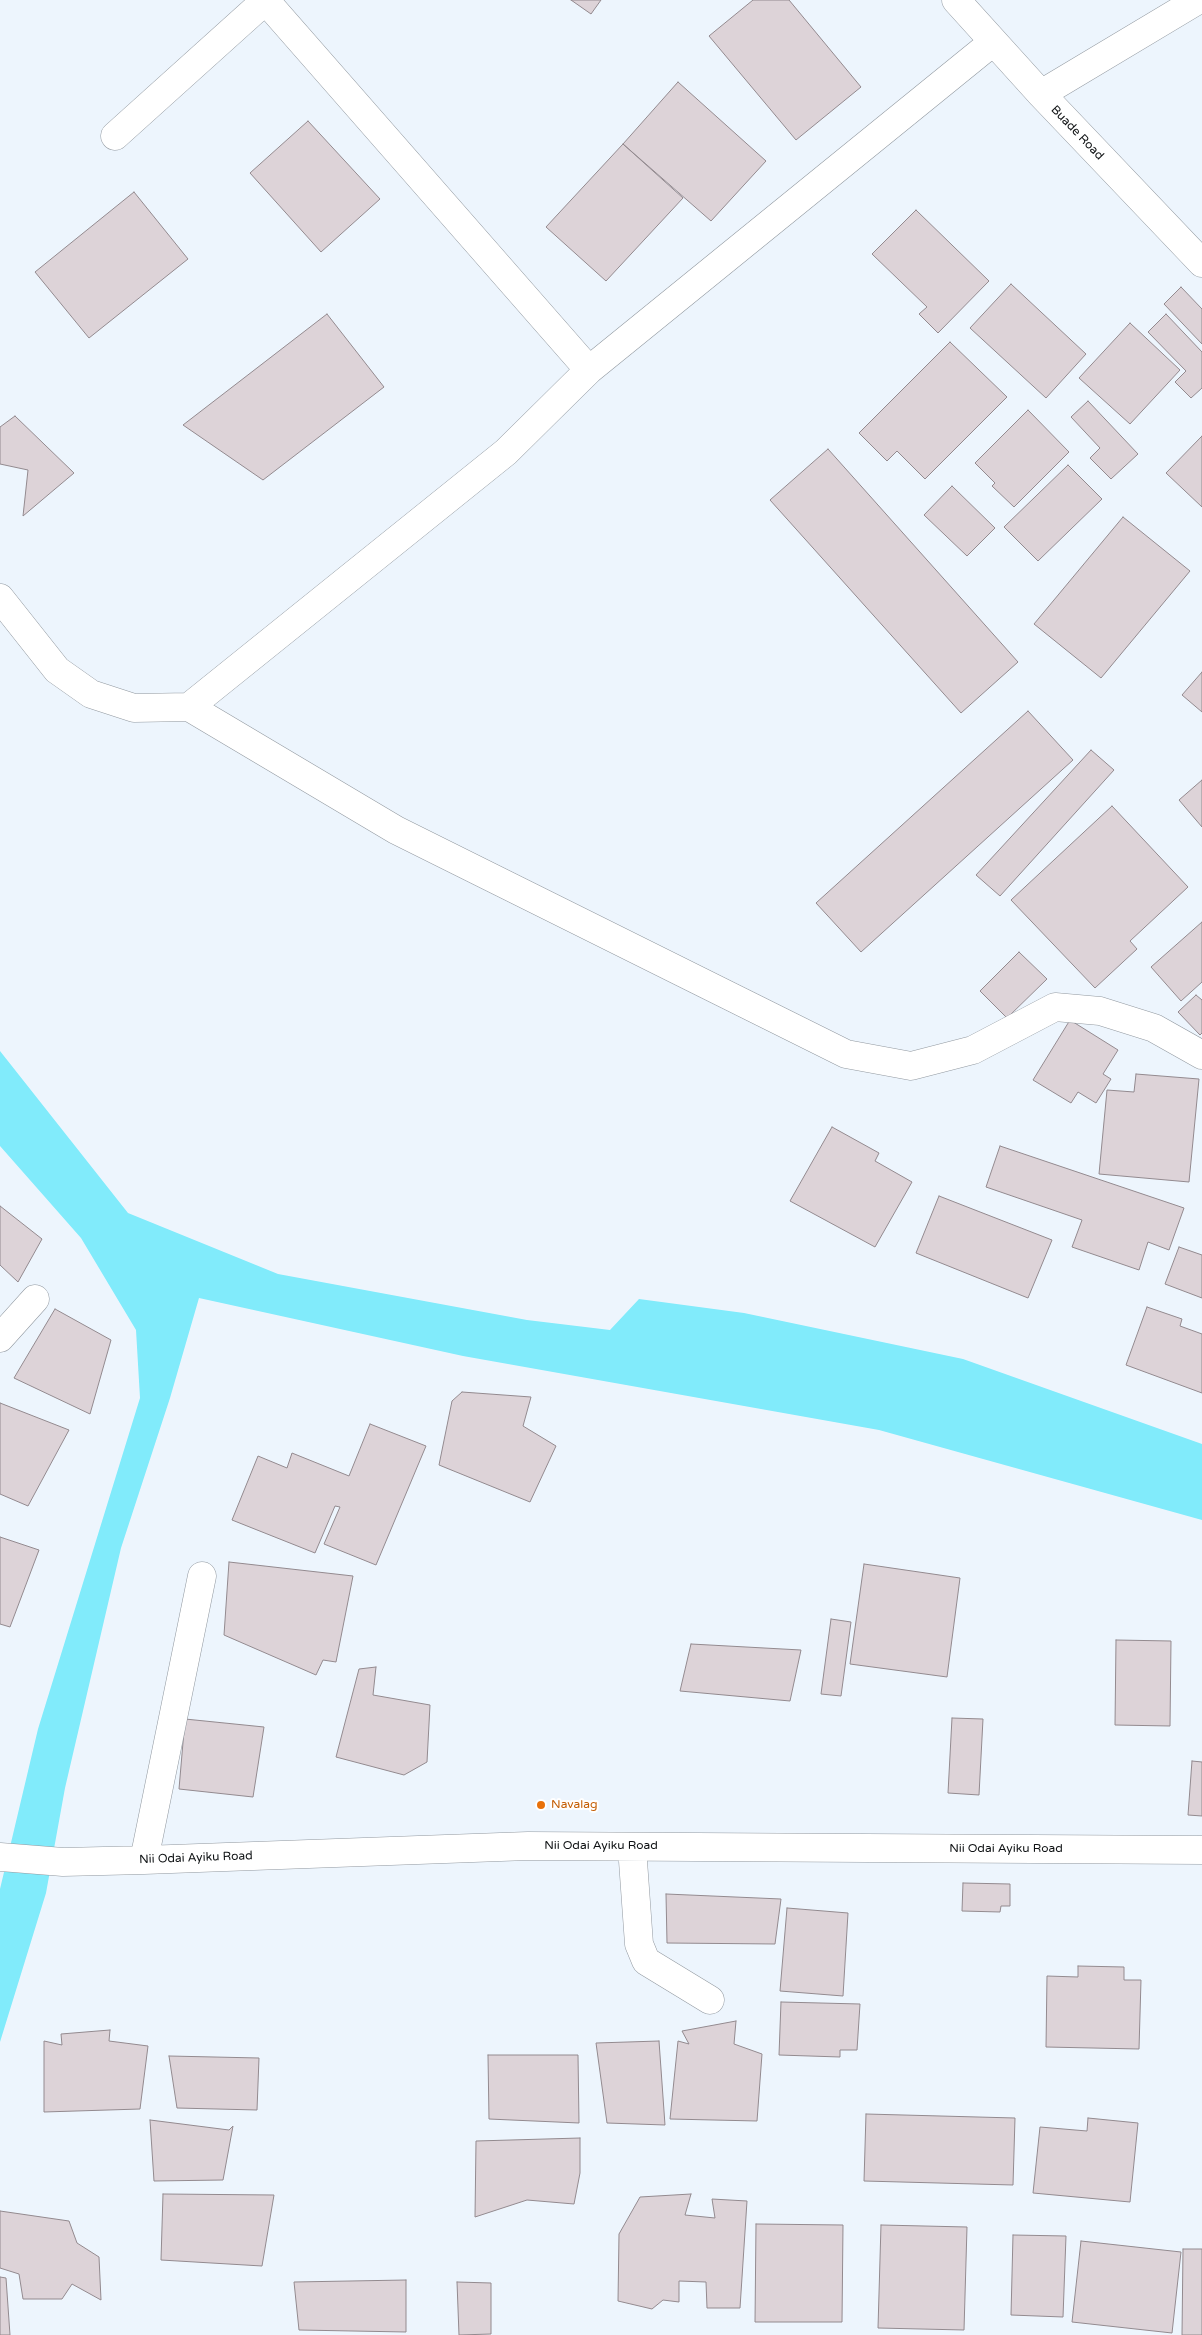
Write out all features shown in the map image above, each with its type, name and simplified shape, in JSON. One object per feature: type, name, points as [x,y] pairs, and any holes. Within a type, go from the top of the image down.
[{"type":"street","points":[[115,136],[266,0],[589,370]]},
{"type":"street","name":"Buade Road","points":[[956,0],[1041,94],[1202,263]]},
{"type":"street","points":[[1041,94],[1198,0]]},
{"type":"street","points":[[189,707],[506,452],[589,370],[993,42]]},
{"type":"street","points":[[0,598],[56,670],[91,694],[134,708],[189,707],[396,830],[846,1054],[912,1066],[973,1050],[1055,1007],[1100,1011],[1154,1028],[1202,1055]]},
{"type":"street","points":[[0,1338],[35,1299]]},
{"type":"street","points":[[144,1860],[202,1576]]},
{"type":"street","name":"Nii Odai Ayiku Road","points":[[0,1857],[63,1862],[528,1846],[1202,1850]]},
{"type":"street","points":[[632,1846],[639,1944],[646,1961],[710,2000]]},
{"type":"water","points":[[0,1051],[128,1213],[278,1274],[527,1320],[610,1330],[639,1299],[744,1313],[963,1359],[1202,1444],[1202,1520],[879,1430],[463,1356],[199,1298],[170,1398],[121,1548],[65,1788],[46,1893],[0,2042],[0,1889],[38,1729],[140,1398],[136,1330],[81,1238],[0,1146]]},
{"type":"building","points":[[571,0],[601,0],[591,14]]},
{"type":"building","points":[[753,0],[789,0],[861,87],[796,140],[709,36]]},
{"type":"building","points":[[678,82],[766,161],[711,221],[623,144]]},
{"type":"building","points":[[308,121],[380,199],[321,252],[250,173]]},
{"type":"building","points":[[623,144],[683,198],[606,281],[546,227]]},
{"type":"building","points":[[134,192],[188,259],[89,338],[35,272]]},
{"type":"building","points":[[916,210],[989,281],[938,333],[919,314],[927,307],[872,254]]},
{"type":"building","points":[[1011,284],[1086,354],[1046,398],[970,328]]},
{"type":"building","points":[[1181,287],[1202,309],[1202,344],[1164,304]]},
{"type":"building","points":[[327,314],[384,387],[263,480],[183,425]]},
{"type":"building","points":[[1166,314],[1202,352],[1202,388],[1191,398],[1175,382],[1186,371],[1148,332]]},
{"type":"building","points":[[1130,323],[1180,370],[1130,424],[1079,378]]},
{"type":"building","points":[[950,342],[1007,397],[925,479],[897,451],[887,461],[859,433]]},
{"type":"building","points":[[1088,401],[1138,454],[1111,479],[1090,458],[1100,448],[1071,417]]},
{"type":"building","points":[[1028,410],[1069,452],[1014,507],[992,486],[995,483],[975,463]]},
{"type":"building","points":[[15,416],[74,473],[23,516],[28,470],[0,464],[0,427]]},
{"type":"building","points":[[1202,436],[1202,507],[1166,473]]},
{"type":"building","points":[[828,449],[1018,662],[961,713],[770,500]]},
{"type":"building","points":[[1068,465],[1102,499],[1038,561],[1004,527]]},
{"type":"building","points":[[952,486],[995,528],[967,556],[924,515]]},
{"type":"building","points":[[1123,517],[1190,571],[1101,678],[1034,624]]},
{"type":"building","points":[[1202,672],[1202,712],[1182,695]]},
{"type":"building","points":[[1028,711],[1073,760],[861,952],[816,903]]},
{"type":"building","points":[[1091,750],[1114,770],[1000,896],[976,875]]},
{"type":"building","points":[[1202,780],[1202,827],[1179,800]]},
{"type":"building","points":[[1112,806],[1188,887],[1130,941],[1137,949],[1095,988],[1011,900]]},
{"type":"building","points":[[1202,922],[1202,982],[1181,1001],[1151,967]]},
{"type":"building","points":[[1019,952],[1047,979],[1007,1018],[980,991]]},
{"type":"building","points":[[1196,995],[1202,1000],[1202,1033],[1200,1035],[1178,1012]]},
{"type":"building","points":[[1070,1020],[1118,1050],[1103,1074],[1111,1079],[1096,1103],[1078,1092],[1071,1103],[1033,1080]]},
{"type":"building","points":[[1136,1074],[1199,1079],[1189,1182],[1099,1174],[1107,1090],[1134,1092]]},
{"type":"building","points":[[832,1127],[879,1153],[875,1161],[912,1182],[875,1247],[790,1201]]},
{"type":"building","points":[[1000,1146],[1184,1208],[1169,1250],[1148,1242],[1139,1270],[1072,1247],[1082,1220],[986,1187]]},
{"type":"building","points":[[939,1196],[1052,1240],[1028,1298],[916,1253]]},
{"type":"building","points":[[0,1206],[42,1239],[18,1282],[0,1265]]},
{"type":"building","points":[[1179,1247],[1202,1255],[1202,1298],[1165,1284]]},
{"type":"building","points":[[1147,1307],[1182,1319],[1180,1326],[1202,1334],[1202,1393],[1126,1365]]},
{"type":"building","points":[[55,1309],[111,1340],[90,1414],[14,1378]]},
{"type":"building","points":[[462,1392],[531,1397],[523,1426],[556,1446],[530,1502],[439,1465],[452,1401]]},
{"type":"building","points":[[0,1403],[69,1430],[28,1506],[0,1494]]},
{"type":"building","points":[[370,1424],[426,1446],[376,1565],[324,1544],[340,1507],[335,1506],[315,1553],[232,1520],[258,1456],[287,1468],[292,1453],[349,1476]]},
{"type":"building","points":[[0,1537],[39,1550],[10,1627],[0,1624]]},
{"type":"building","points":[[229,1562],[353,1576],[336,1662],[323,1660],[316,1675],[224,1635]]},
{"type":"building","points":[[864,1564],[960,1578],[947,1677],[850,1664]]},
{"type":"building","points":[[831,1619],[851,1622],[841,1696],[821,1694]]},
{"type":"building","points":[[1116,1640],[1171,1641],[1170,1726],[1115,1725]]},
{"type":"building","points":[[691,1644],[801,1650],[790,1701],[680,1691]]},
{"type":"building","points":[[376,1667],[373,1695],[430,1705],[427,1762],[404,1775],[336,1757],[359,1669]]},
{"type":"building","points":[[952,1718],[983,1719],[979,1795],[948,1793]]},
{"type":"building","points":[[185,1719],[264,1727],[253,1797],[179,1789]]},
{"type":"building","points":[[1192,1761],[1202,1762],[1202,1816],[1188,1815]]},
{"type":"building","points":[[963,1883],[1010,1884],[1010,1906],[1001,1906],[1000,1912],[962,1911]]},
{"type":"building","points":[[666,1894],[781,1899],[775,1944],[667,1943]]},
{"type":"building","points":[[787,1908],[848,1913],[843,1996],[780,1991]]},
{"type":"building","points":[[1078,1966],[1124,1967],[1124,1980],[1141,1980],[1139,2049],[1046,2047],[1047,1976],[1078,1977]]},
{"type":"building","points":[[781,2002],[860,2004],[857,2050],[840,2050],[840,2057],[779,2055]]},
{"type":"building","points":[[736,2021],[734,2044],[762,2054],[757,2121],[670,2119],[678,2041],[689,2044],[682,2031]]},
{"type":"building","points":[[110,2030],[109,2041],[148,2046],[140,2109],[44,2112],[44,2041],[62,2045],[61,2034]]},
{"type":"building","points":[[659,2041],[665,2125],[607,2123],[596,2043]]},
{"type":"building","points":[[488,2055],[578,2055],[579,2123],[489,2119]]},
{"type":"building","points":[[169,2056],[259,2058],[257,2110],[177,2108]]},
{"type":"building","points":[[866,2114],[1015,2118],[1013,2185],[864,2181]]},
{"type":"building","points":[[1088,2118],[1138,2123],[1130,2202],[1033,2193],[1040,2127],[1087,2131]]},
{"type":"building","points":[[150,2120],[229,2130],[233,2126],[223,2180],[154,2181]]},
{"type":"building","points":[[580,2138],[580,2173],[574,2204],[527,2200],[475,2217],[476,2141]]},
{"type":"building","points":[[163,2194],[274,2195],[262,2266],[161,2260]]},
{"type":"building","points":[[691,2194],[685,2215],[715,2218],[712,2199],[747,2201],[740,2308],[707,2308],[706,2282],[679,2281],[679,2302],[663,2300],[652,2309],[618,2301],[619,2234],[640,2197]]},
{"type":"building","points":[[0,2211],[69,2221],[77,2243],[99,2257],[101,2300],[72,2284],[62,2299],[23,2299],[19,2274],[0,2268]]},
{"type":"building","points":[[756,2224],[843,2225],[842,2322],[755,2322]]},
{"type":"building","points":[[881,2225],[967,2227],[964,2330],[878,2328]]},
{"type":"building","points":[[1013,2235],[1066,2236],[1063,2317],[1011,2315]]},
{"type":"building","points":[[1081,2241],[1181,2252],[1172,2333],[1072,2322]]},
{"type":"building","points":[[1183,2249],[1202,2249],[1202,2335],[1182,2335]]},
{"type":"building","points":[[0,2277],[6,2278],[10,2335],[0,2335]]},
{"type":"building","points":[[406,2280],[406,2332],[299,2330],[294,2282]]},
{"type":"building","points":[[457,2282],[491,2283],[491,2334],[459,2335]]},
{"type":"place","name":"Navalag","points":[[541,1805]]}]
